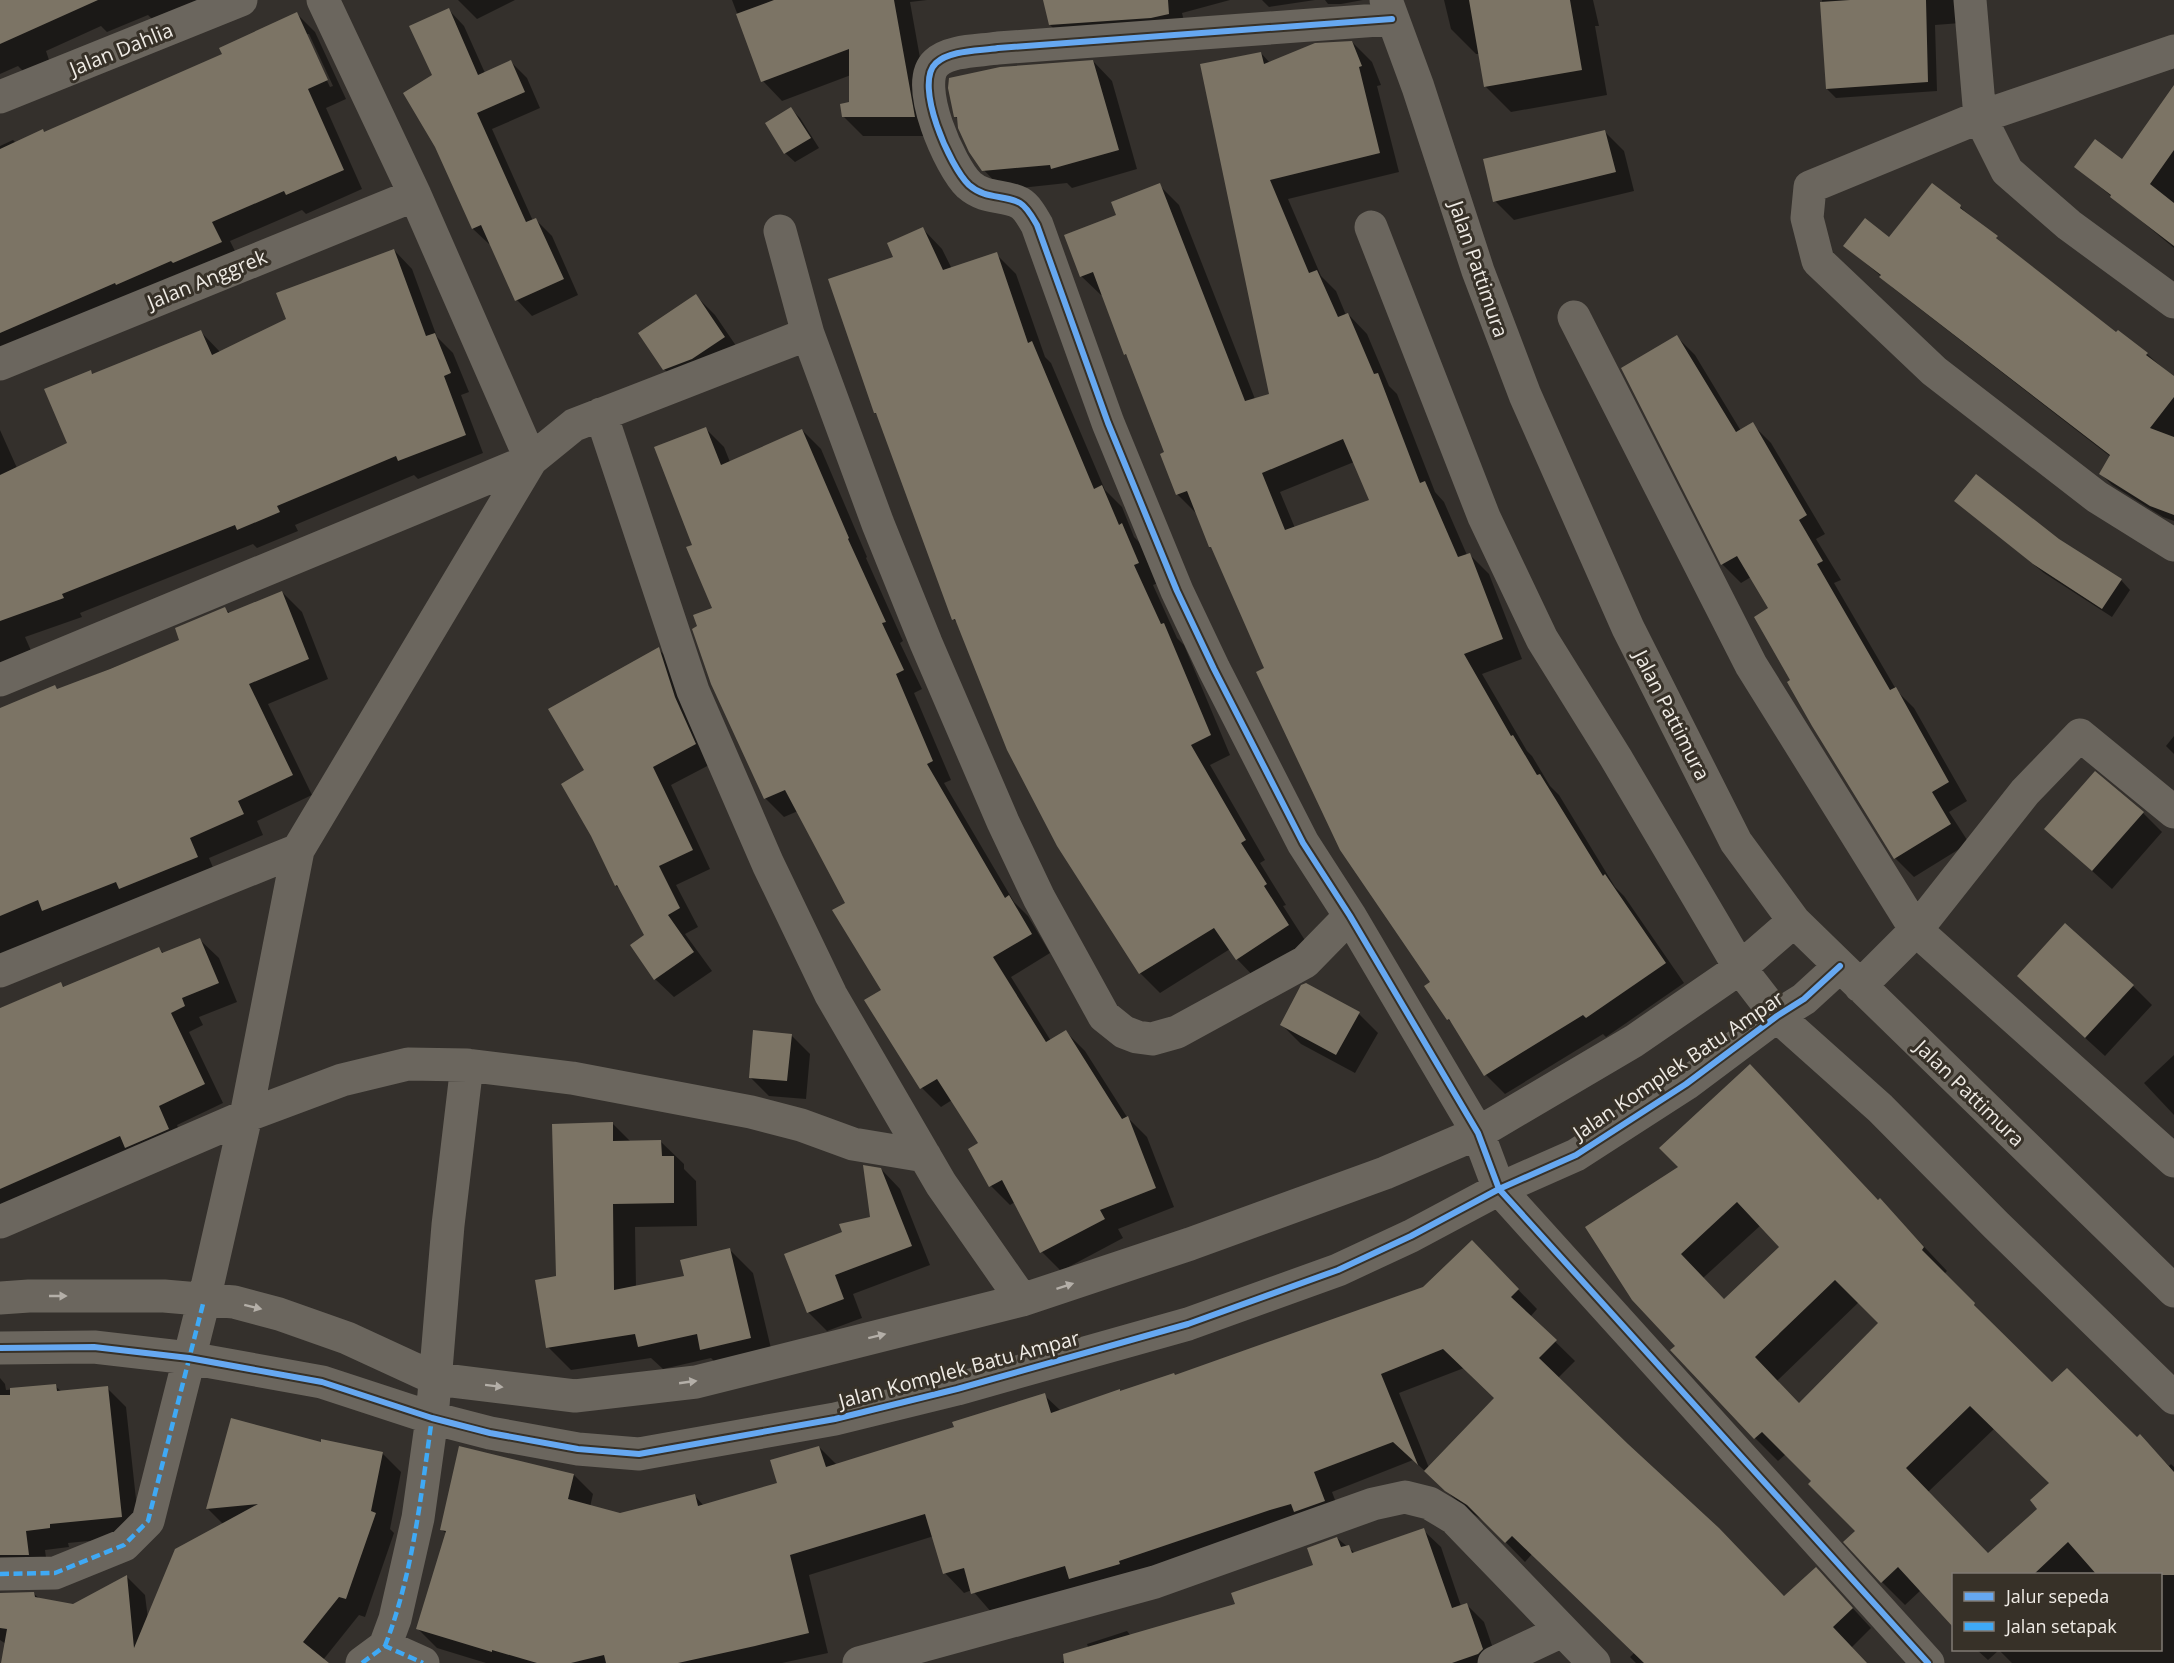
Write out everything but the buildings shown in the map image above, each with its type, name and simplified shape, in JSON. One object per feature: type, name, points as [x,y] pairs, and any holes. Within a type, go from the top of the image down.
[{"type":"street","name":"Jalan Dahlia","points":[[0,97],[241,0]]},
{"type":"street","points":[[323,0],[415,195],[531,460]]},
{"type":"street","points":[[1970,0],[1980,117],[2007,171],[2069,225],[2174,302]]},
{"type":"street","points":[[1389,9],[957,54],[937,62],[930,69],[928,78],[930,103],[950,157],[968,184],[986,195],[1020,203],[1037,225],[1107,423],[1177,591],[1303,843],[1350,916],[1478,1133],[1499,1189],[1928,1663]]},
{"type":"street","name":"Jalan Pattimura","points":[[1389,9],[1418,87],[1478,271],[1525,395],[1628,628],[1736,842],[1794,921],[2174,1291]]},
{"type":"street","points":[[2174,51],[1980,117],[1810,188],[1807,218],[1818,261],[1934,371],[2097,497],[2174,545]]},
{"type":"street","name":"Jalan Anggrek","points":[[0,364],[415,195]]},
{"type":"street","points":[[1371,227],[1484,517],[1542,639],[1616,758],[1740,968],[1777,1016],[1880,1108],[1996,1225],[2174,1398]]},
{"type":"street","points":[[780,231],[808,334],[878,524],[967,739],[1039,898],[1104,1016],[1124,1032],[1137,1037],[1152,1039],[1177,1032],[1305,962],[1350,916]]},
{"type":"street","points":[[1574,317],[1751,664],[1916,930],[2174,1161]]},
{"type":"street","points":[[0,680],[531,460],[574,425],[808,334]]},
{"type":"street","points":[[601,414],[693,691],[768,864],[831,995],[941,1184],[1022,1300]]},
{"type":"street","points":[[0,1574],[55,1574],[124,1545],[148,1521],[204,1300],[246,1116],[298,850],[531,460]]},
{"type":"street","name":"Jalan Komplek Batu Ampar","points":[[0,1348],[94,1347],[189,1358],[322,1382],[432,1418],[490,1433],[578,1449],[639,1454],[835,1419],[957,1389],[1188,1324],[1338,1270],[1411,1236],[1499,1189],[1576,1155],[1686,1084],[1777,1016],[1804,999],[1850,976],[1916,930],[2025,792],[2080,735],[2174,812]]},
{"type":"street","points":[[0,971],[298,850]]},
{"type":"street","points":[[0,1298],[164,1296],[234,1302],[279,1314],[347,1338],[436,1379],[575,1396],[696,1382],[1022,1300],[1190,1244],[1364,1181],[1478,1133],[1634,1041],[1740,968],[1794,921]]},
{"type":"street","points":[[0,1222],[246,1116],[342,1080],[408,1064],[467,1065],[572,1078],[751,1112],[801,1125],[853,1144],[925,1156]]},
{"type":"street","points":[[423,1663],[373,1655],[395,1619],[414,1540],[432,1418],[448,1225],[467,1065]]},
{"type":"street","points":[[859,1663],[1155,1582],[1373,1504],[1405,1497],[1429,1503],[1454,1518],[1594,1663]]},
{"type":"street","points":[[1494,1663],[1562,1631]]},
{"type":"marked path","points":[[0,1574],[55,1573],[124,1545],[148,1521],[204,1300]]},
{"type":"marked path","points":[[385,1646],[395,1619],[409,1563],[432,1418]]},
{"type":"marked path","points":[[362,1663],[385,1646],[423,1663]]},
{"type":"cycle path","points":[[1392,19],[965,52],[949,56],[936,63],[930,74],[931,106],[944,144],[969,185],[982,193],[1020,203],[1037,225],[1108,423],[1177,591],[1214,669],[1303,843],[1350,916],[1478,1133],[1499,1189],[1928,1663]]},
{"type":"cycle path","points":[[0,1348],[94,1347],[189,1358],[322,1382],[432,1418],[490,1433],[578,1449],[639,1454],[835,1419],[957,1389],[1188,1324],[1338,1270],[1411,1236],[1499,1189],[1576,1155],[1686,1084],[1777,1016],[1804,999],[1840,966]]}]
